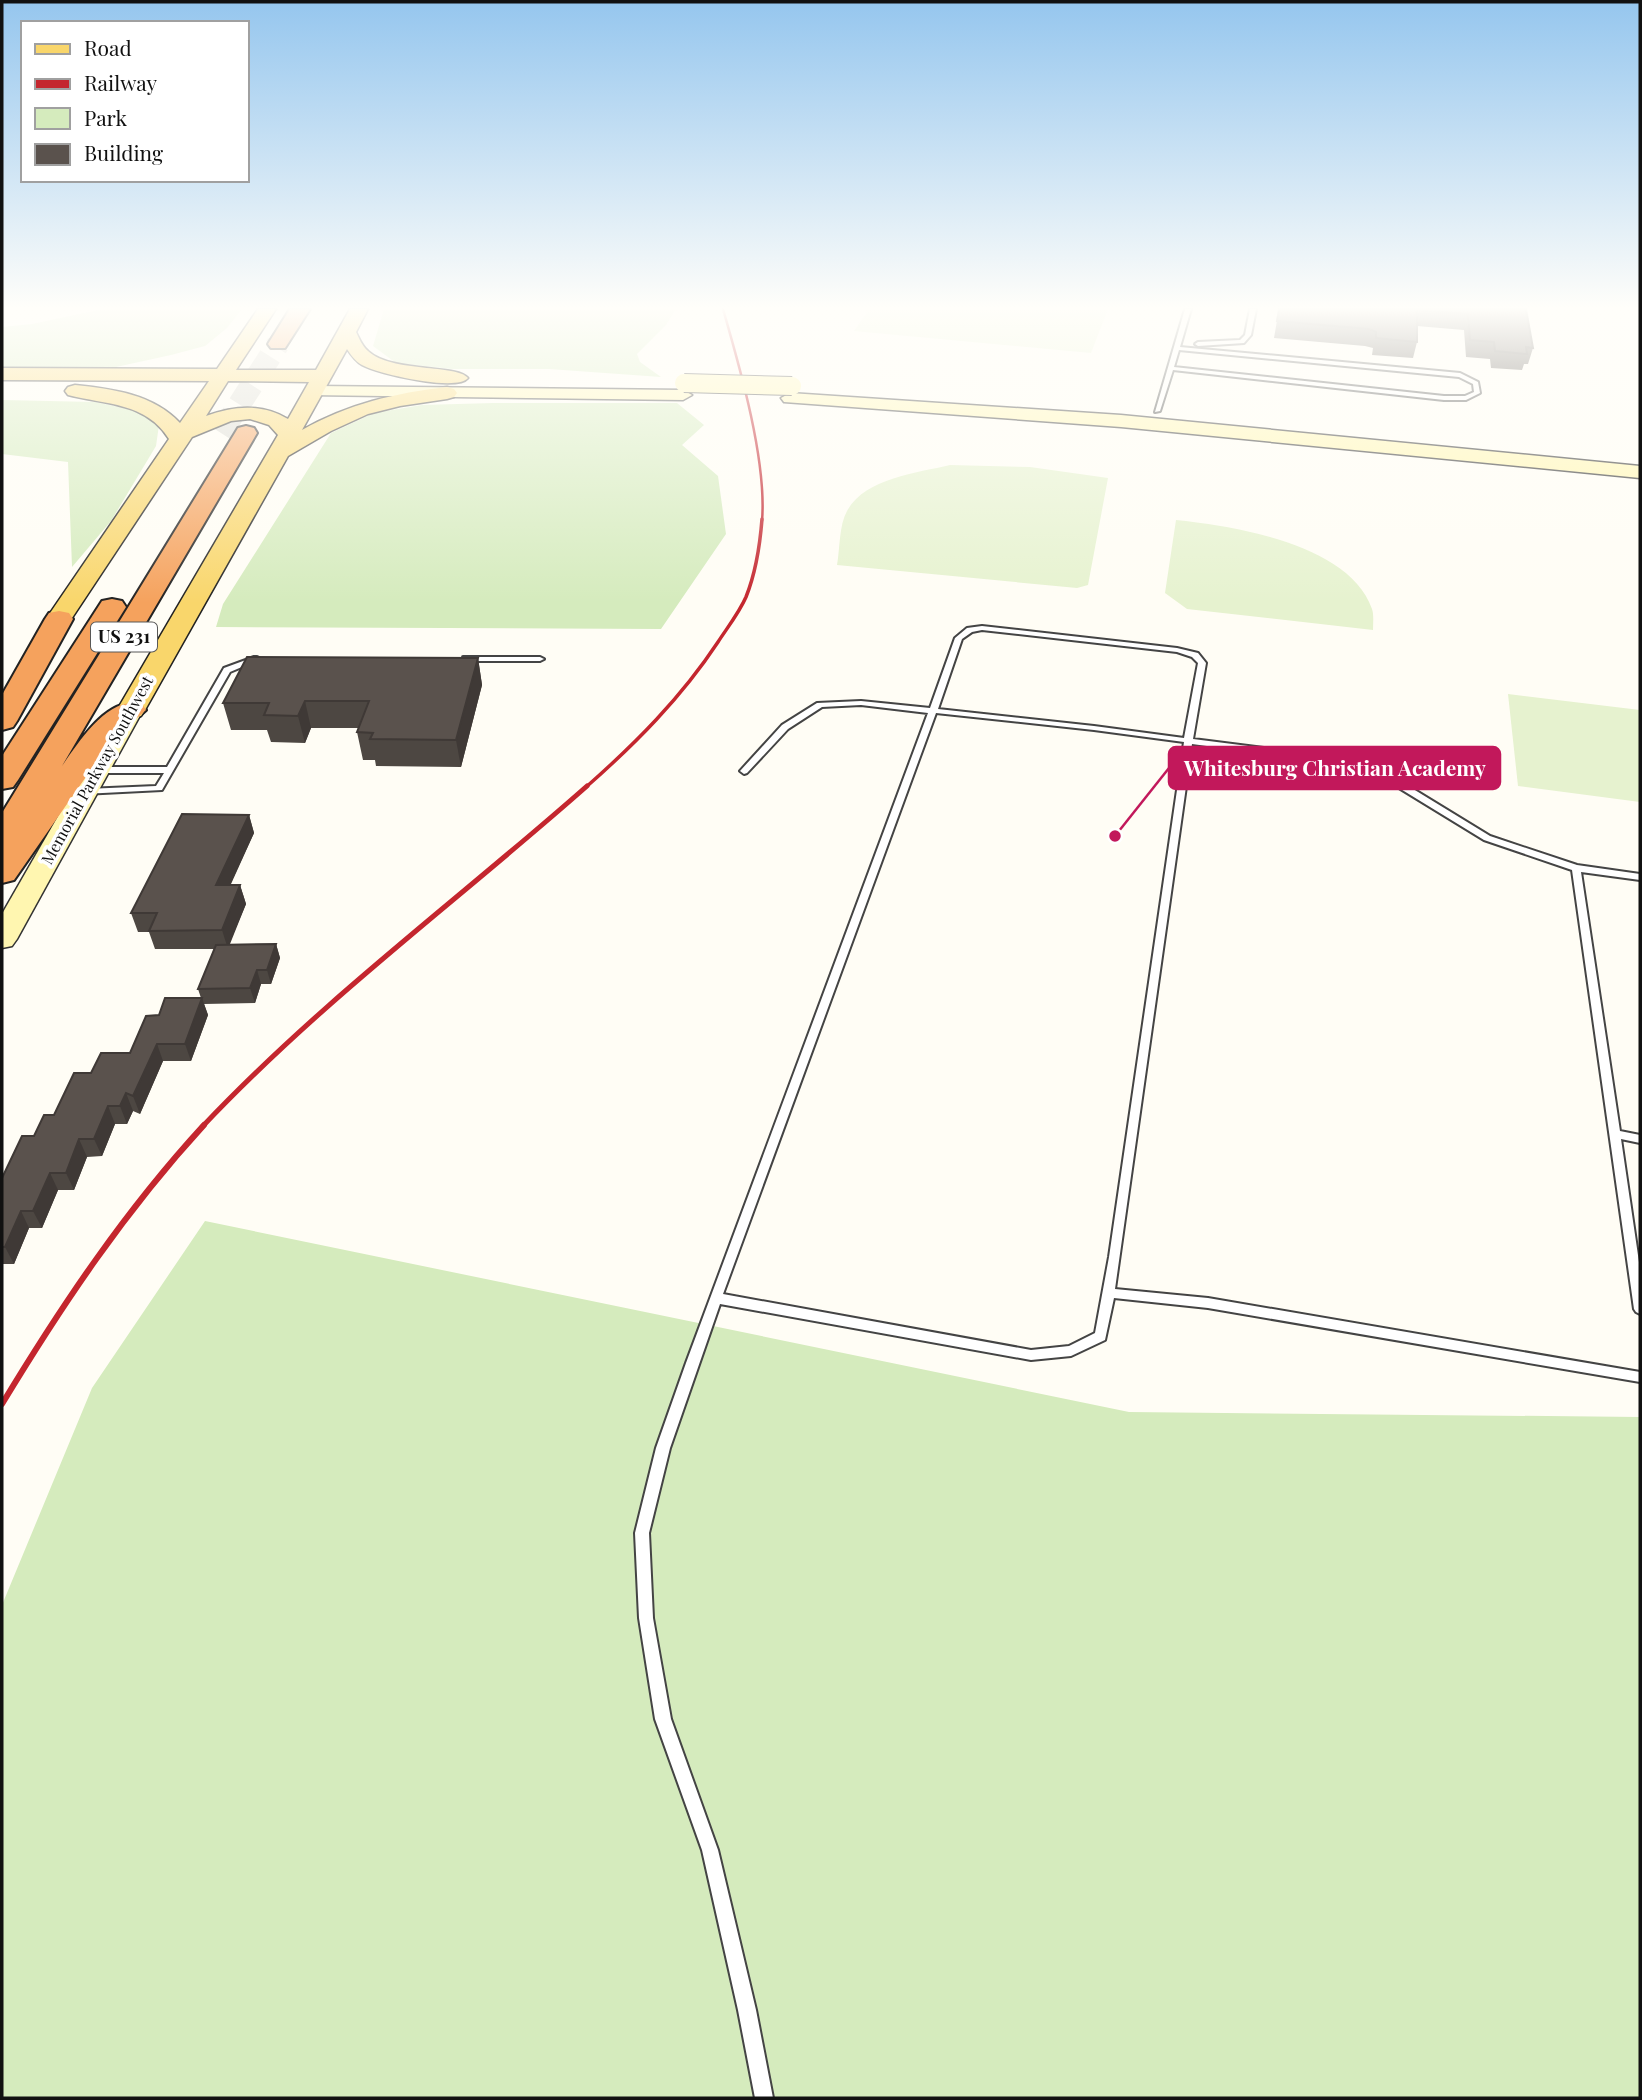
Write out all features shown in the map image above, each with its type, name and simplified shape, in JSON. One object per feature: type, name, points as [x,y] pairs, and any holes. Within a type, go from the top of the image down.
[{"type":"highway","name":"US 231","points":[[2,780],[233,433],[2,840]]},
{"type":"highway","points":[[2,721],[59,619]]},
{"type":"highway","points":[[2,873],[100,735],[131,710]]},
{"type":"main road","points":[[147,407],[161,413],[182,436]]},
{"type":"main road","points":[[2,701],[201,407]]},
{"type":"main road","name":"Memorial Parkway Southwest","points":[[2,939],[305,407]]},
{"type":"main road","points":[[274,457],[335,418],[365,407]]},
{"type":"main road","points":[[965,407],[1640,472]]},
{"type":"main road","points":[[1080,407],[1157,411],[1640,460]]},
{"type":"main road","points":[[182,436],[225,416],[251,413],[276,421],[286,428],[288,434]]},
{"type":"lane","points":[[1157,411],[1158,407]]},
{"type":"lane","points":[[716,1298],[1031,1355],[1070,1352],[1101,1336],[1188,741],[1202,663],[1195,655],[1177,650],[982,628],[970,630],[959,638],[716,1298],[663,1448],[642,1533],[646,1618],[663,1719],[710,1850],[747,2010],[764,2098]]},
{"type":"lane","points":[[92,781],[159,788],[227,670],[251,659],[265,659]]},
{"type":"lane","points":[[458,659],[540,659]]},
{"type":"lane","points":[[744,771],[785,727],[820,705],[861,703],[933,710],[1304,756],[1384,775],[1487,838],[1576,868],[1640,877]]},
{"type":"lane","points":[[92,781],[169,770]]},
{"type":"lane","points":[[1576,868],[1640,1309]]},
{"type":"lane","points":[[1615,1134],[1640,1139]]},
{"type":"lane","points":[[1109,1293],[1208,1303],[1640,1377]]},
{"type":"green space","points":[[2,407],[118,407],[137,411],[159,425],[156,446],[111,521],[72,567],[68,462],[2,454]]},
{"type":"green space","points":[[410,407],[682,407],[704,425],[682,445],[718,476],[726,534],[661,629],[216,627],[223,604],[331,433],[374,413]]},
{"type":"green space","points":[[950,465],[1030,467],[1108,478],[1088,585],[1077,588],[837,565],[842,523],[855,500],[879,484],[908,474]]},
{"type":"green space","points":[[1176,520],[1258,534],[1288,542],[1316,554],[1340,569],[1360,587],[1372,609],[1373,630],[1187,609],[1165,593]]},
{"type":"green space","points":[[1508,694],[1640,710],[1640,802],[1518,786]]},
{"type":"green space","points":[[205,1221],[1129,1412],[1640,1417],[1640,2098],[2,2098],[2,1605],[92,1388]]},
{"type":"building","points":[[247,657],[478,658],[456,740],[370,739],[373,733],[357,732],[369,701],[305,701],[298,716],[264,715],[269,703],[223,703]]},
{"type":"building","points":[[182,814],[249,815],[216,885],[240,885],[222,930],[149,931],[157,913],[131,913]]},
{"type":"building","points":[[276,944],[267,970],[257,970],[250,988],[198,989],[216,945]]},
{"type":"building","points":[[165,998],[202,998],[185,1044],[157,1044],[133,1096],[126,1093],[120,1106],[108,1106],[94,1139],[79,1139],[66,1173],[50,1173],[33,1211],[21,1211],[5,1247],[2,1247],[2,1178],[22,1136],[34,1136],[44,1115],[54,1115],[74,1073],[91,1073],[101,1053],[130,1053],[146,1016],[159,1015]]},
{"type":"tunnel","points":[[221,433],[238,407]]},
{"type":"railway","points":[[748,407],[760,471],[762,519]]},
{"type":"railway","points":[[585,788],[673,701],[704,663],[733,620],[746,597],[752,578],[762,519]]},
{"type":"railway","points":[[204,1125],[294,1036],[587,786]]},
{"type":"railway","points":[[2,1404],[48,1331],[121,1225],[204,1125]]},
{"type":"place","name":"Whitesburg Christian Academy","points":[[1115,836]]}]
